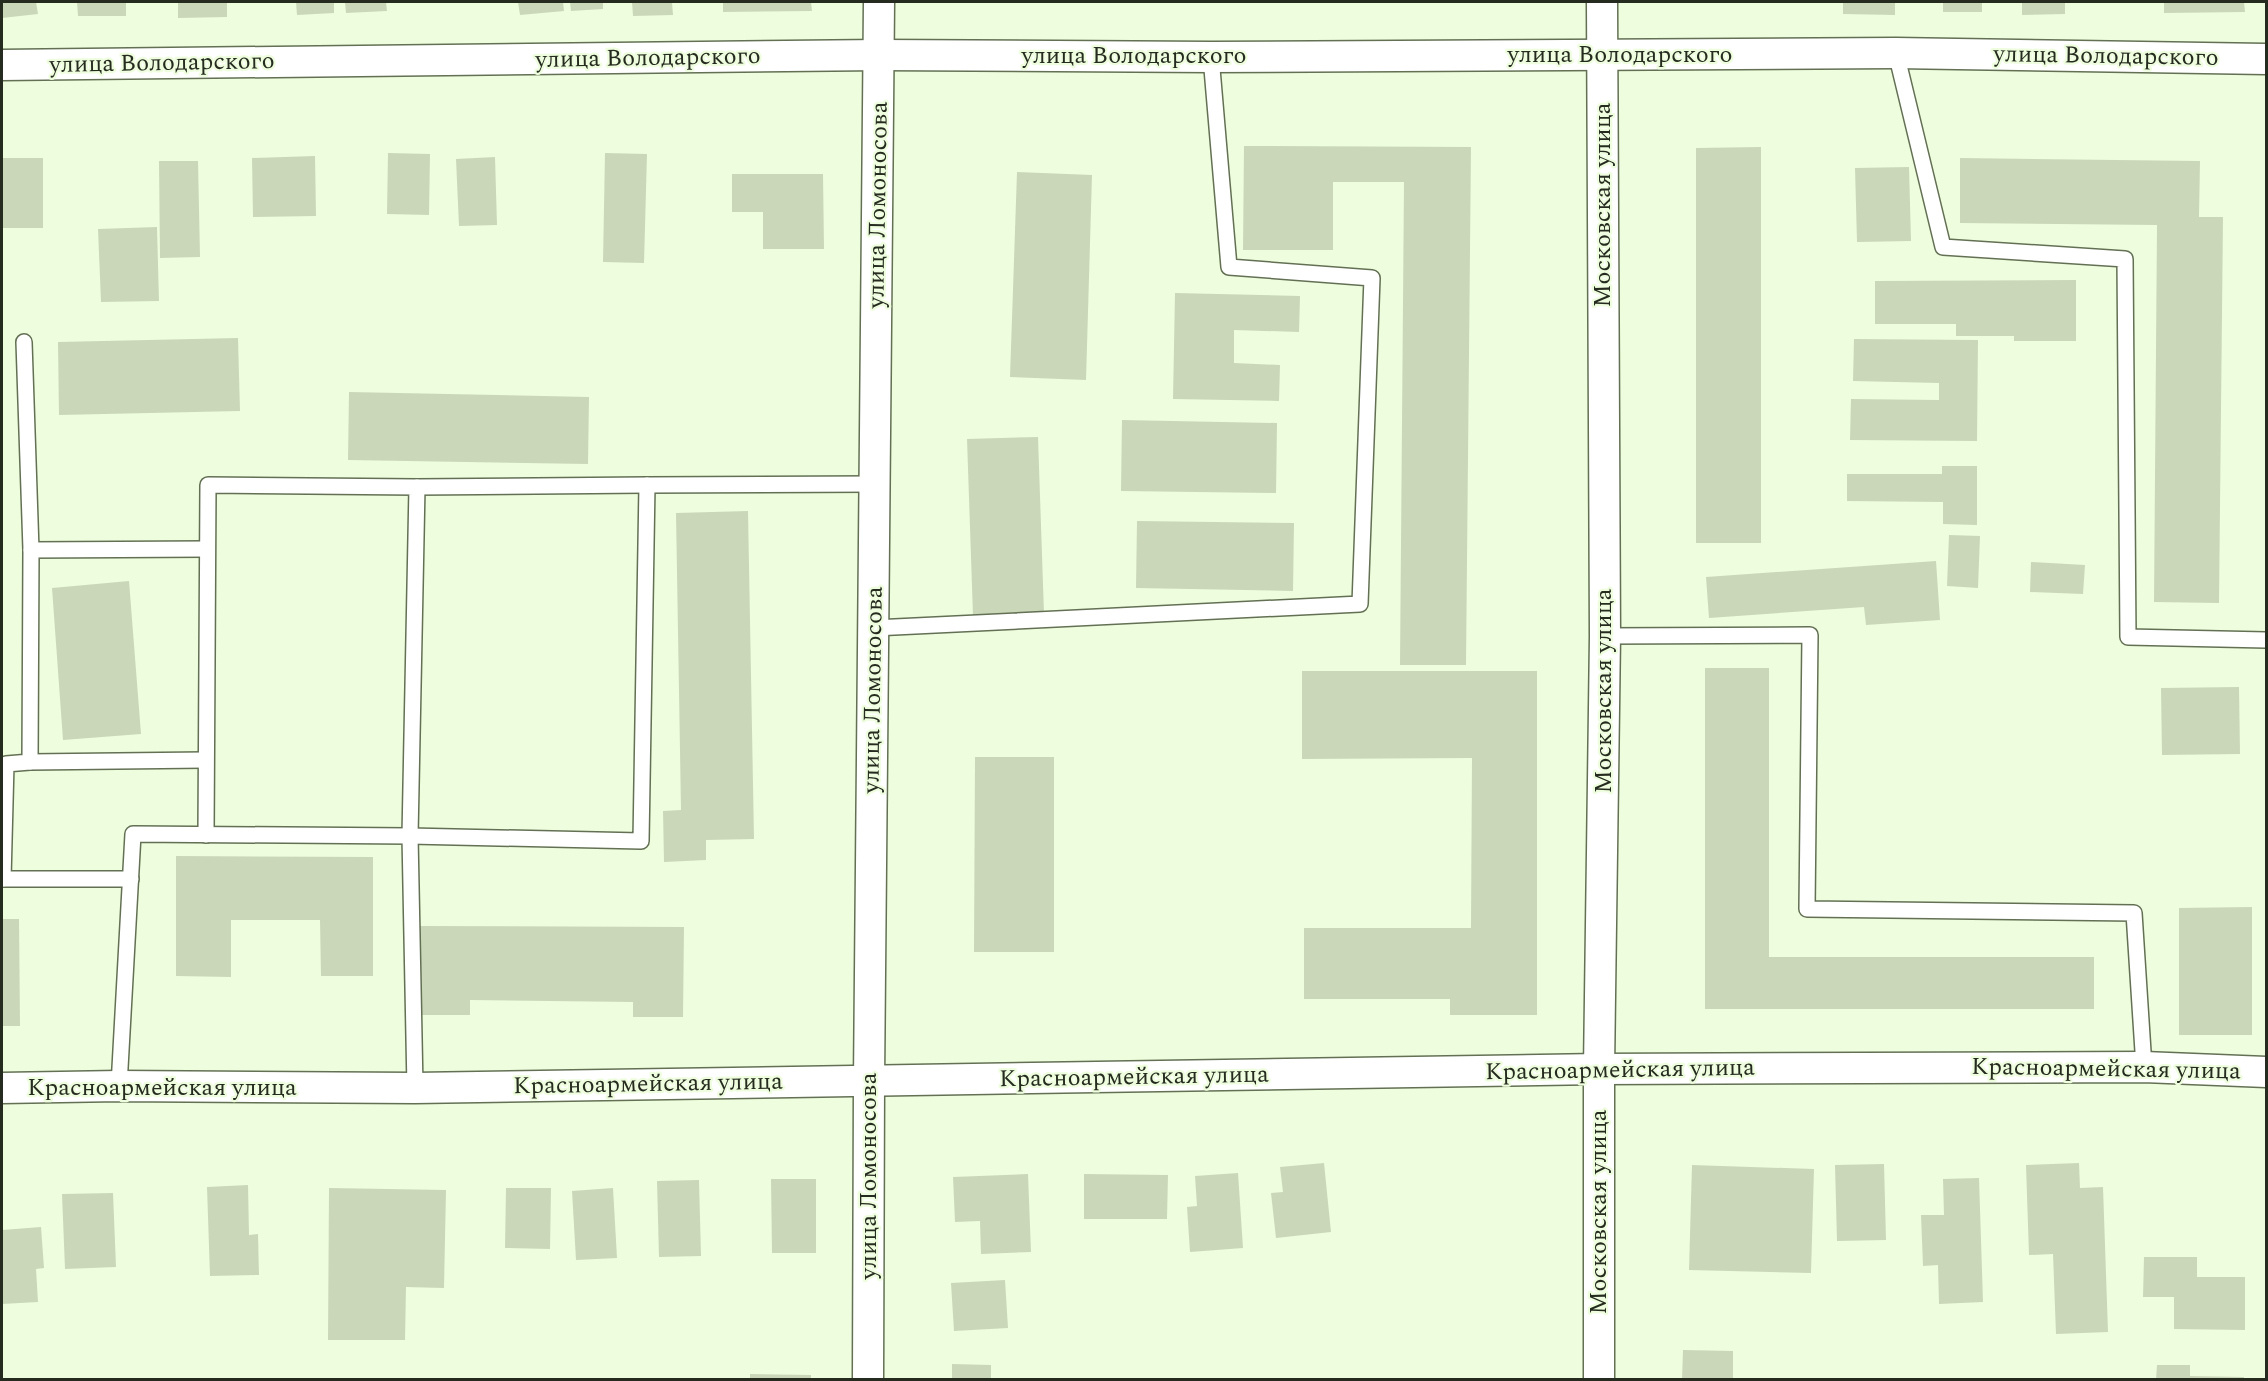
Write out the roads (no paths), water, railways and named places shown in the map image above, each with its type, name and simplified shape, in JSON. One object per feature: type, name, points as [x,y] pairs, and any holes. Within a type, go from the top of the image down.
[{"type":"street","name":"улица Ломоносова","points":[[868,1380],[879,2]]},
{"type":"street","name":"Московская улица","points":[[1599,1380],[1599,1069],[1605,636],[1602,2]]},
{"type":"street","name":"улица Володарского","points":[[2,65],[880,55],[1211,57],[1896,53],[2266,59]]},
{"type":"street","name":"Красноармейская улица","points":[[2,1088],[119,1086],[415,1088],[1599,1069],[2144,1067],[2266,1072]]},
{"type":"lane","points":[[1896,53],[1943,247],[2125,259],[2128,637],[2266,640]]},
{"type":"lane","points":[[874,628],[1360,604],[1372,278],[1229,267],[1211,57]]},
{"type":"lane","points":[[24,342],[31,550],[30,762]]},
{"type":"lane","points":[[119,1086],[133,834],[410,836],[641,841],[647,484]]},
{"type":"lane","points":[[206,835],[208,485],[417,487],[875,484]]},
{"type":"lane","points":[[415,1088],[410,836],[417,487]]},
{"type":"lane","points":[[31,550],[207,549]]},
{"type":"lane","points":[[1605,636],[1810,635],[1807,909],[2134,913],[2144,1067]]},
{"type":"lane","points":[[131,879],[2,879],[6,764],[205,760]]}]
